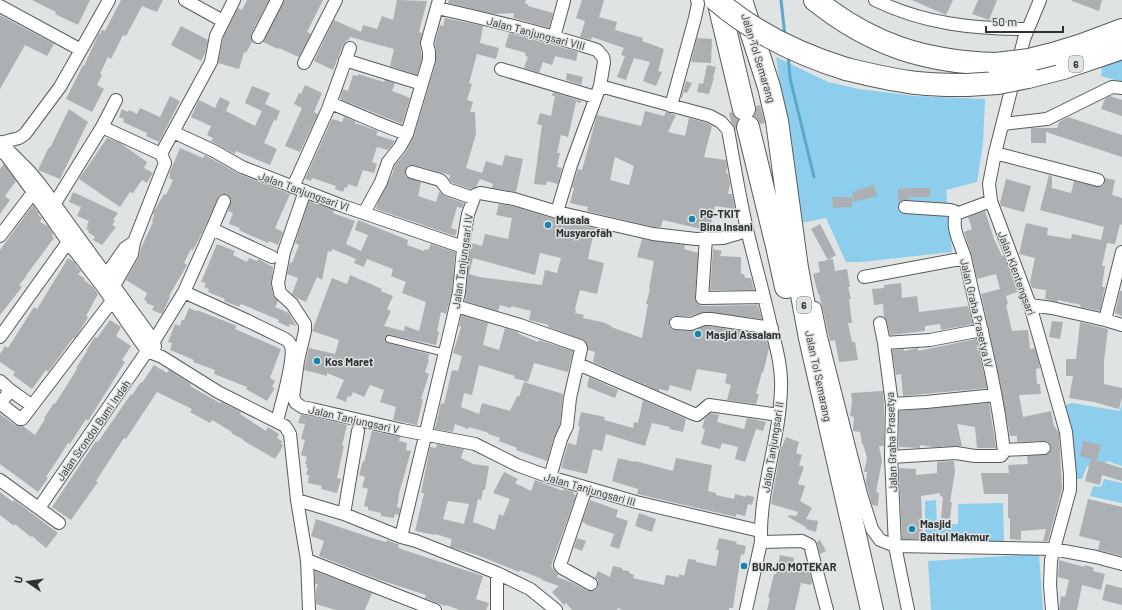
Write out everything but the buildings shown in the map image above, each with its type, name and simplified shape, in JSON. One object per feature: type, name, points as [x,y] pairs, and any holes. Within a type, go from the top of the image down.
[{"type":"highway","name":"6","points":[[717,0],[745,22],[782,44],[821,62],[877,77],[909,82],[938,85],[967,85],[998,82],[1028,77],[1062,68],[1122,48]]},
{"type":"highway","name":"Jalan Tol Semarang","points":[[717,0],[778,246],[808,392],[857,610]]},
{"type":"highway","name":"Jalan Tol Semarang","points":[[741,0],[774,105],[801,294],[872,610]]},
{"type":"highway","name":"6","points":[[815,0],[832,14],[886,44],[927,57],[948,61],[996,64],[1029,60],[1082,45],[1122,30]]},
{"type":"street","points":[[0,142],[19,138],[25,134],[60,86],[109,0]]},
{"type":"street","points":[[185,0],[223,21]]},
{"type":"street","points":[[161,154],[211,62],[216,36],[234,0]]},
{"type":"street","points":[[258,37],[277,0]]},
{"type":"street","points":[[304,63],[336,0]]},
{"type":"street","points":[[671,106],[695,18],[698,4],[697,0]]},
{"type":"street","points":[[875,0],[917,17],[954,26],[994,29],[1028,29]]},
{"type":"street","name":"Jalan Klentengsari","points":[[1040,0],[1024,38],[995,153],[989,184],[991,201],[1030,305],[1063,419],[1066,439],[1070,490],[1054,549],[1050,574],[1052,610]]},
{"type":"street","points":[[554,37],[564,1]]},
{"type":"street","points":[[364,213],[381,182],[388,162],[407,134],[430,56],[428,40],[438,4]]},
{"type":"street","name":"Jalan Tanjungsari VIII","points":[[438,4],[474,16],[597,50],[600,53],[604,62],[597,91],[571,165],[557,212]]},
{"type":"street","points":[[0,6],[80,50]]},
{"type":"street","points":[[292,187],[330,103],[350,48]]},
{"type":"street","points":[[345,60],[422,84]]},
{"type":"street","points":[[501,69],[671,106],[710,116],[721,122],[728,130],[747,231]]},
{"type":"street","points":[[1003,124],[1047,119],[1112,87],[1122,88]]},
{"type":"street","points":[[54,203],[102,127],[116,100]]},
{"type":"street","points":[[330,103],[371,119],[382,126],[407,134]]},
{"type":"street","points":[[10,390],[0,404],[20,419],[24,418],[31,405],[111,294],[132,254],[134,242],[165,166],[166,163],[161,154],[102,127]]},
{"type":"street","name":"Jalan Tanjungsari VI","points":[[174,132],[214,151],[242,167],[292,187],[463,247]]},
{"type":"street","points":[[0,142],[30,172],[37,188],[68,242],[103,279]]},
{"type":"street","points":[[0,151],[6,155],[37,188],[54,203],[111,294],[152,349],[218,392],[285,426],[290,434],[297,500],[307,560],[308,610]]},
{"type":"street","points":[[995,153],[1098,180]]},
{"type":"street","points":[[412,172],[440,180],[447,189],[473,198]]},
{"type":"street","points":[[0,236],[37,188]]},
{"type":"street","name":"Jalan Tanjungsari V","points":[[306,191],[284,252],[278,283],[280,294],[292,304],[305,324],[305,331],[298,361],[293,397],[294,400],[302,407],[425,435]]},
{"type":"street","name":"Jalan Tanjungsari IV","points":[[425,435],[459,292],[468,214],[475,195],[480,193],[514,199],[557,212],[653,234],[696,238],[723,238],[747,231]]},
{"type":"street","name":"Jalan Srondol Bumi Indah","points":[[39,508],[152,349],[184,292],[224,201]]},
{"type":"street","points":[[905,207],[950,210],[954,211],[956,214],[991,201]]},
{"type":"street","name":"Jalan Graha Prasetya IV","points":[[956,214],[954,222],[955,228],[965,258],[982,330],[1004,450]]},
{"type":"street","points":[[212,229],[272,257]]},
{"type":"street","name":"Jalan Tanjungsari II","points":[[746,610],[761,536],[765,492],[779,415],[781,388],[781,376],[772,328],[747,231]]},
{"type":"street","points":[[706,238],[702,298],[764,297]]},
{"type":"street","points":[[0,337],[68,242]]},
{"type":"street","points":[[103,279],[125,248],[134,242]]},
{"type":"street","points":[[1106,320],[1120,266],[1122,252]]},
{"type":"street","points":[[864,277],[965,258]]},
{"type":"street","points":[[808,274],[821,337],[861,494],[872,529],[880,540],[895,546],[1054,549],[1096,557],[1122,564]]},
{"type":"street","points":[[184,292],[248,321],[285,339],[290,343],[292,348],[289,372],[277,421]]},
{"type":"street","points":[[1030,305],[1052,308],[1122,325]]},
{"type":"street","points":[[456,306],[579,345],[581,349],[570,398],[567,426],[561,439],[550,477]]},
{"type":"street","points":[[676,323],[693,324],[711,319],[772,328]]},
{"type":"street","name":"Jalan Graha Prasetya","points":[[880,323],[886,343],[892,404],[891,457],[895,546],[908,610]]},
{"type":"street","points":[[886,343],[930,340],[982,330]]},
{"type":"street","points":[[578,364],[697,415],[708,405],[779,415]]},
{"type":"street","points":[[0,382],[31,405]]},
{"type":"street","points":[[892,404],[995,395]]},
{"type":"street","points":[[344,514],[358,431]]},
{"type":"street","points":[[401,537],[425,435]]},
{"type":"street","name":"Jalan Tanjungsari III","points":[[425,435],[475,444],[517,465],[586,488],[761,536],[802,541],[810,545],[827,610]]},
{"type":"street","points":[[891,457],[956,453],[975,456],[1001,456],[1004,454],[1004,450],[1044,448]]},
{"type":"street","points":[[0,480],[59,523]]},
{"type":"street","points":[[586,488],[560,565],[562,568],[591,584]]},
{"type":"street","points":[[297,500],[344,514],[497,573],[530,589],[556,610]]},
{"type":"street","points":[[307,560],[434,610]]},
{"type":"street","points":[[496,610],[497,573]]},
{"type":"lane","points":[[389,339],[445,353]]},
{"type":"shaded area","points":[[776,57],[828,82],[859,89],[915,96],[985,99],[983,144],[977,182],[946,190],[952,252],[861,262],[846,262],[826,218],[801,223]]},
{"type":"shaded area","points":[[1122,59],[1122,82],[1101,76],[1102,65]]},
{"type":"shaded area","points":[[1072,403],[1120,411],[1122,403],[1122,466],[1107,461],[1104,469],[1087,466],[1082,479],[1076,479],[1072,474],[1066,405]]},
{"type":"shaded area","points":[[1104,479],[1122,483],[1122,503],[1090,496],[1093,486],[1101,487]]},
{"type":"shaded area","points":[[936,500],[937,525],[958,524],[958,504],[1003,503],[1004,541],[925,542],[925,501]]},
{"type":"shaded area","points":[[1039,554],[1043,610],[931,610],[928,561]]},
{"type":"waterway","points":[[781,0],[785,36]]},
{"type":"waterway","points":[[788,55],[790,78],[814,177]]},
{"type":"place","name":"PG-TKIT Bina Insani","points":[[692,219]]},
{"type":"place","name":"Musala Musyarofah","points":[[548,225]]},
{"type":"place","name":"Masjid Assalam","points":[[698,334]]},
{"type":"place","name":"Kos Maret","points":[[317,361]]},
{"type":"place","name":"Masjid Baitul Makmur","points":[[912,529]]},
{"type":"place","name":"BURJO MOTEKAR","points":[[744,566]]}]
